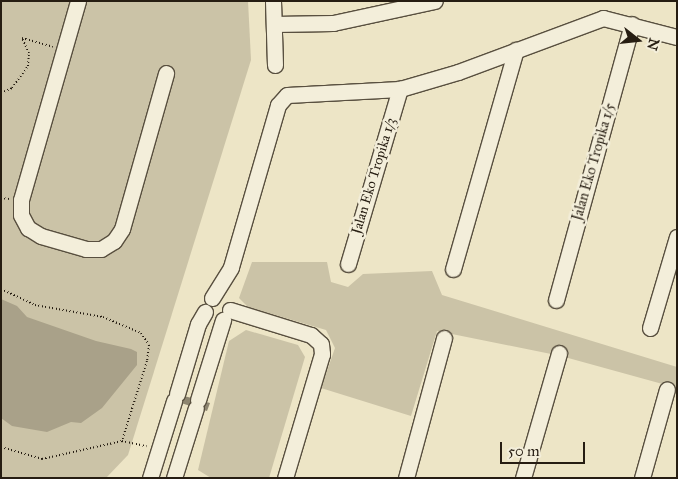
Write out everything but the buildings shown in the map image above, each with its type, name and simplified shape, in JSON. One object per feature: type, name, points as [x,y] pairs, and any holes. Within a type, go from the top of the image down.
[{"type":"street","points":[[78,1],[21,200],[21,215],[34,233],[86,248],[108,246],[119,236],[166,73]]},
{"type":"street","points":[[273,1],[275,65]]},
{"type":"street","points":[[274,24],[333,23],[435,1]]},
{"type":"street","points":[[174,478],[227,311],[231,266],[283,97],[300,92],[400,89],[603,18],[677,37]]},
{"type":"street","name":"Jalan Eko Tropika 1/5","points":[[556,300],[632,24]]},
{"type":"street","points":[[453,269],[516,50]]},
{"type":"street","name":"Jalan Eko Tropika 1/3","points":[[348,264],[400,89]]},
{"type":"street","points":[[650,328],[677,237]]},
{"type":"street","points":[[150,478],[198,324],[205,312],[206,304],[212,298],[231,266]]},
{"type":"street","points":[[212,298],[219,297],[227,311],[311,335],[321,344],[322,354],[285,478]]},
{"type":"street","points":[[205,312],[212,321],[227,311]]},
{"type":"street","points":[[406,478],[444,338]]},
{"type":"street","points":[[523,478],[559,353]]},
{"type":"street","points":[[184,371],[205,378]]},
{"type":"street","points":[[642,478],[667,390]]},
{"type":"street","points":[[168,418],[190,424]]},
{"type":"path","points":[[1,93],[12,88],[28,66],[29,54],[22,38],[64,51]]},
{"type":"path","points":[[1,289],[35,304],[103,317],[140,333],[149,345],[147,361],[122,441]]},
{"type":"path","points":[[1,447],[42,458],[122,441],[158,448]]},
{"type":"shaded area","points":[[1,1],[248,1],[251,60],[128,455],[106,478],[1,478]]},
{"type":"shaded area","points":[[252,262],[327,262],[331,282],[348,287],[363,274],[432,271],[442,295],[677,367],[677,388],[561,356],[437,331],[411,416],[321,388],[335,348],[326,330],[248,307],[239,298]]},
{"type":"shaded area","points":[[1,299],[17,306],[27,317],[96,341],[131,349],[137,352],[137,365],[102,408],[81,423],[71,422],[47,432],[12,426],[1,418]]},
{"type":"shaded area","points":[[246,330],[298,345],[305,357],[269,478],[211,478],[198,470],[229,341]]}]
